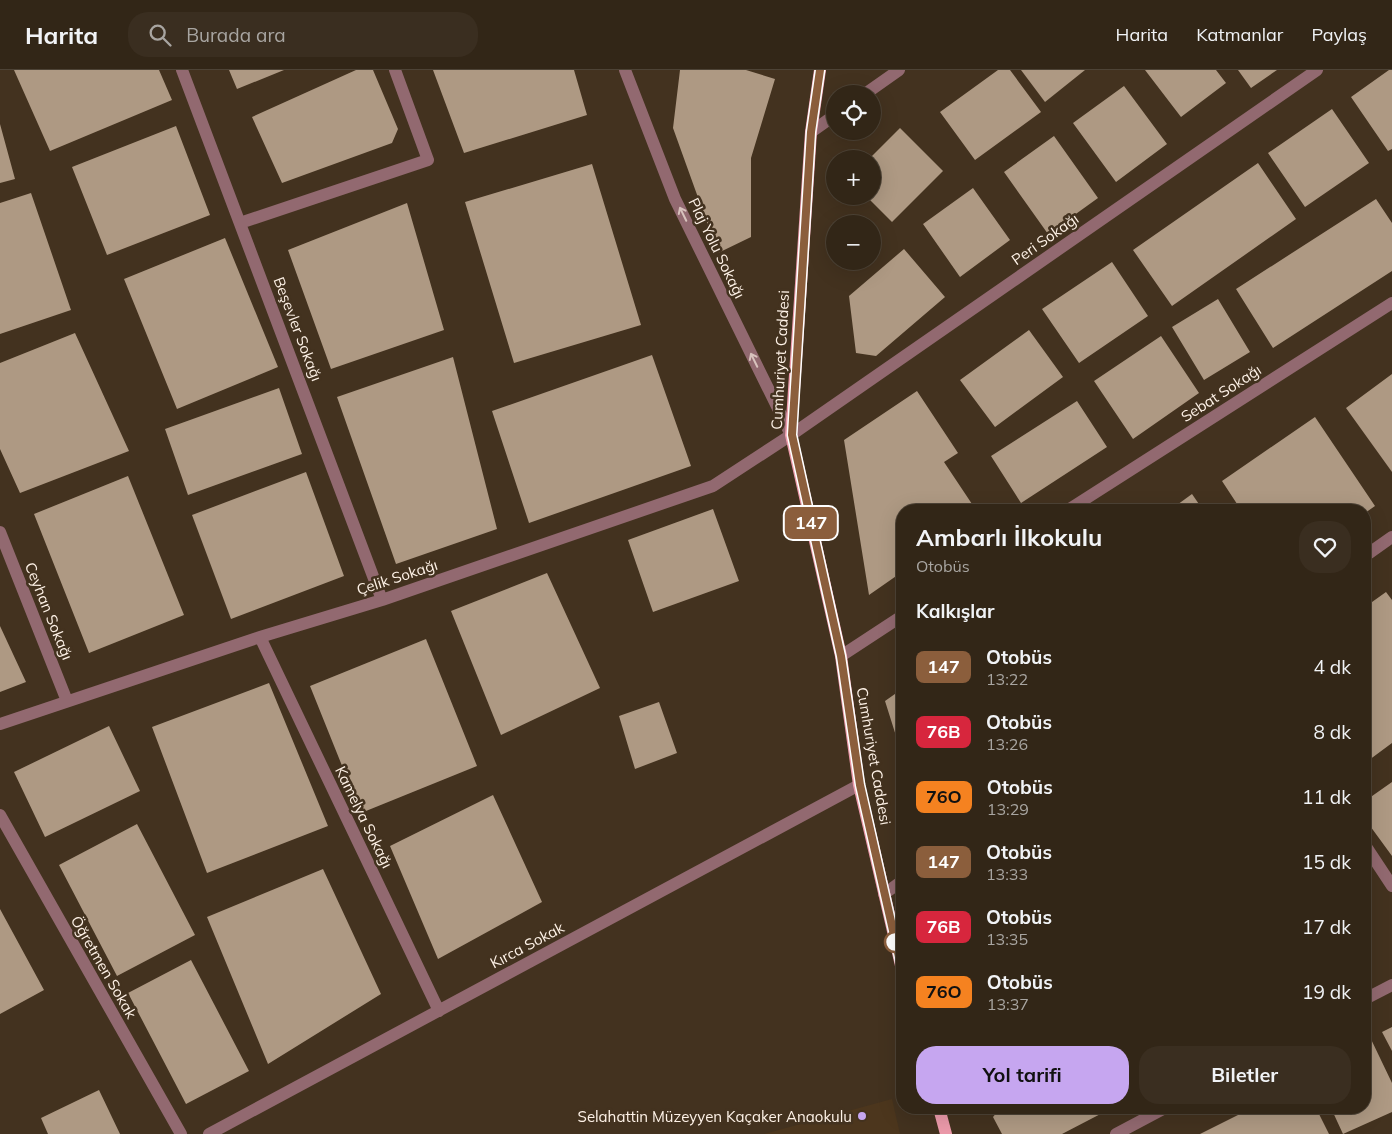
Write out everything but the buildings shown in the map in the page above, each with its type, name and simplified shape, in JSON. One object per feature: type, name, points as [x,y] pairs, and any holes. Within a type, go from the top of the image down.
[{"type":"main road","name":"Cumhuriyet Caddesi","points":[[820,70],[811,132],[792,435],[841,656],[860,785],[896,945]]},
{"type":"main road","points":[[941,1114],[946,1134]]},
{"type":"street","name":"Beşevler Sokağı","points":[[182,70],[382,600]]},
{"type":"street","points":[[240,223],[428,160],[395,70]]},
{"type":"street","name":"Plaj Yolu Sokağı","points":[[625,70],[676,199],[792,435]]},
{"type":"street","points":[[878,85],[899,70]]},
{"type":"street","name":"Peri Sokağı","points":[[792,435],[1317,70]]},
{"type":"street","points":[[811,132],[826,121]]},
{"type":"street","name":"Sebat Sokağı","points":[[1077,504],[1392,302]]},
{"type":"street","name":"Çelik Sokağı","points":[[0,724],[260,637],[382,600],[713,486],[792,435]]},
{"type":"street","points":[[1371,552],[1392,537]]},
{"type":"street","name":"Ceyhan Sokağı","points":[[2,540],[67,702]]},
{"type":"street","points":[[841,656],[896,620]]},
{"type":"street","name":"Kamelya Sokağı","points":[[260,637],[439,1011]]},
{"type":"street","name":"Kırca Sokak","points":[[209,1134],[860,785]]},
{"type":"street","name":"Öğretmen Sokak","points":[[0,815],[181,1134]]},
{"type":"street","points":[[1371,854],[1392,886]]},
{"type":"street","points":[[884,894],[896,885]]},
{"type":"street","points":[[1371,996],[1392,985]]},
{"type":"street","points":[[1116,1134],[1154,1114]]},
{"type":"shaded area","name":"Selahattin Müzeyyen Kaçaker Anaokulu","points":[[892,1099],[900,1134],[764,1134]]},
{"type":"bus line","name":"147","points":[[820,70],[811,132],[792,435],[841,656],[860,785],[896,944]]},
{"type":"place","name":"Selahattin Müzeyyen Kaçaker Anaokulu","points":[[862,1116]]}]
